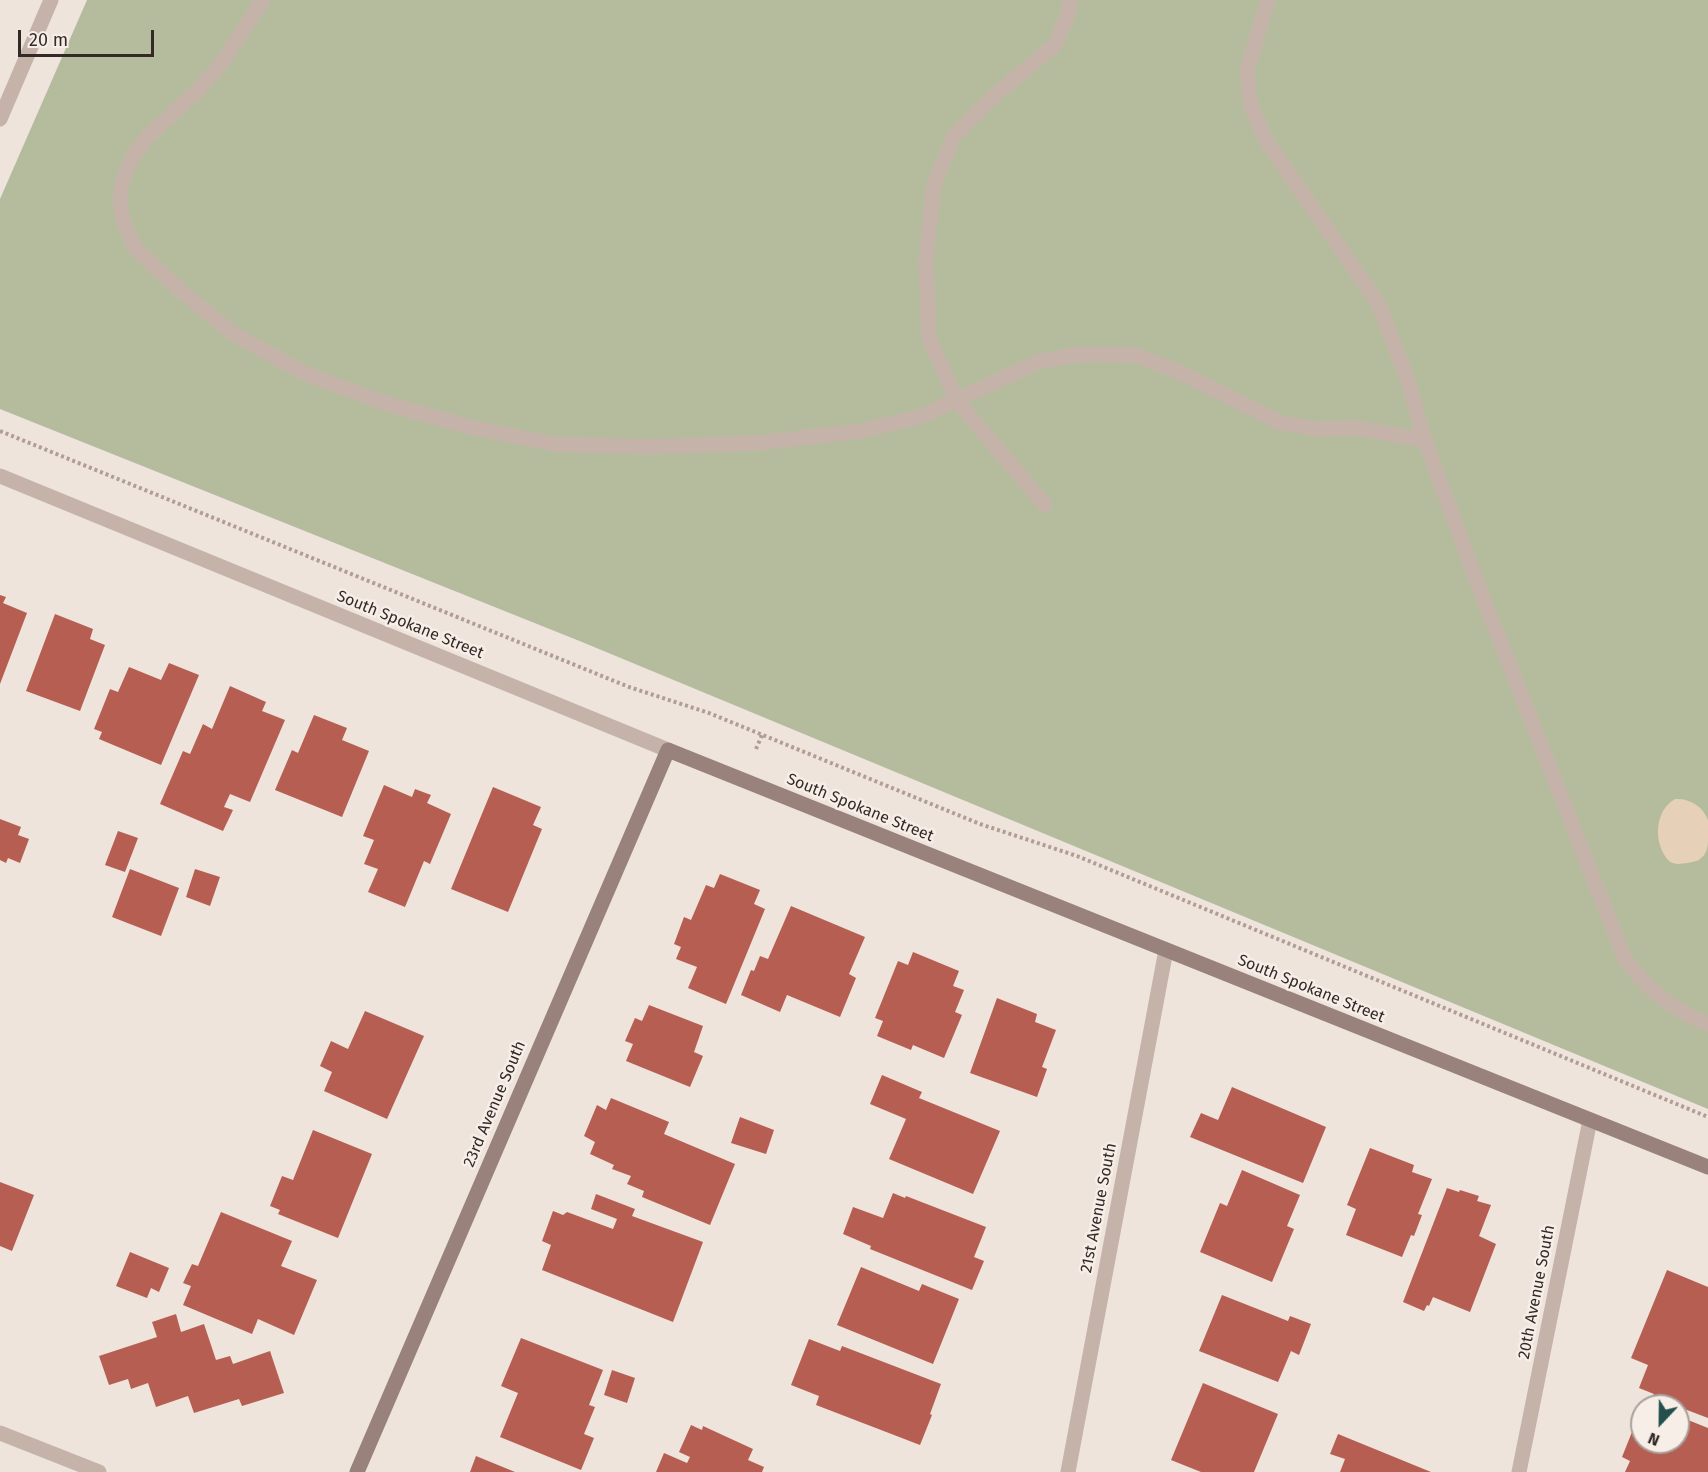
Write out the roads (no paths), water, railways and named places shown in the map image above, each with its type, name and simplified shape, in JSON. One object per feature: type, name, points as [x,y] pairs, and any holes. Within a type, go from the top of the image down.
[{"type":"street","points":[[0,118],[51,0]]},
{"type":"street","points":[[263,0],[221,64],[196,92],[147,137],[131,160],[122,182],[120,204],[124,223],[135,248],[182,292],[234,334],[306,375],[388,404],[470,427],[553,444],[646,447],[758,443],[861,431],[920,417],[1040,361],[1084,354],[1135,355],[1179,372],[1279,422],[1316,429],[1356,428],[1425,440]]},
{"type":"street","points":[[1045,505],[957,401],[930,338],[926,259],[934,185],[953,137],[994,96],[1055,45],[1068,14],[1070,0]]},
{"type":"street","points":[[1268,0],[1247,70],[1251,106],[1265,139],[1378,303],[1406,375],[1425,440],[1473,572],[1625,959],[1654,993],[1683,1014],[1708,1024]]},
{"type":"street","name":"South Spokane Street","points":[[0,477],[668,750],[1708,1167]]},
{"type":"street","name":"23rd Avenue South","points":[[357,1472],[668,750]]},
{"type":"street","name":"21st Avenue South","points":[[1068,1472],[1166,950]]},
{"type":"street","name":"20th Avenue South","points":[[1519,1472],[1590,1120]]},
{"type":"street","points":[[0,1433],[99,1472]]}]
